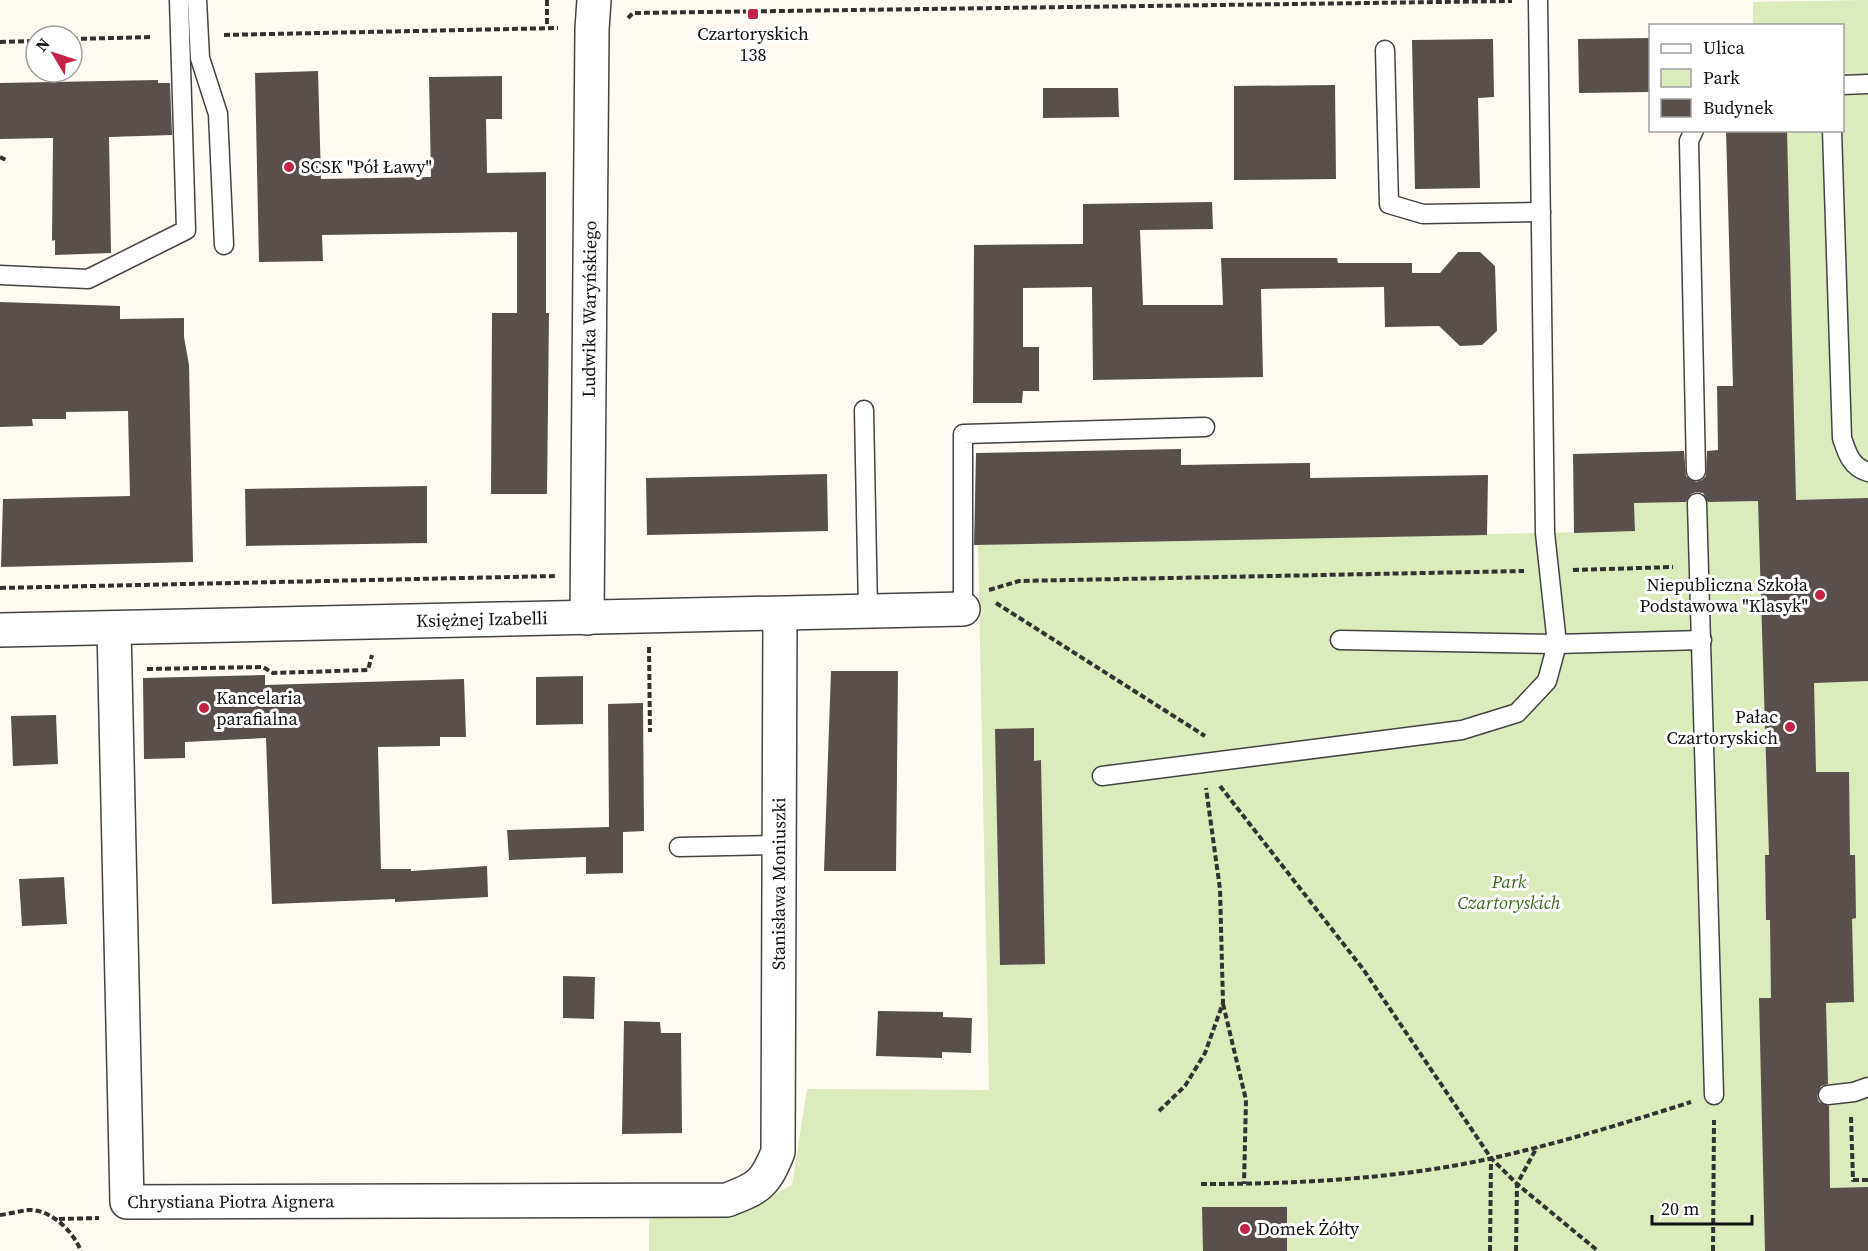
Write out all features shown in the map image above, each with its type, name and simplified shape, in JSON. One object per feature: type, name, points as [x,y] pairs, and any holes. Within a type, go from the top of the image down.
[{"type":"street","name":"Ludwika Waryńskiego","points":[[587,618],[593,15]]},
{"type":"street","name":"Księżnej Izabelli","points":[[0,630],[780,614],[868,611],[971,601]]},
{"type":"street","name":"Stanisława Moniuszki","points":[[778,1152],[780,614]]},
{"type":"street","name":"Chrystiana Piotra Aignera","points":[[114,628],[127,1202],[727,1200],[751,1192],[768,1175],[778,1152]]},
{"type":"lane","points":[[0,275],[88,279],[186,230],[179,0]]},
{"type":"lane","points":[[197,0],[200,58],[218,114],[224,245]]},
{"type":"lane","points":[[1102,776],[1462,730],[1517,713],[1547,681],[1557,644],[1545,533],[1538,1]]},
{"type":"lane","points":[[1385,50],[1389,204],[1424,214],[1541,212]]},
{"type":"lane","points":[[1844,85],[1868,84]]},
{"type":"lane","points":[[1693,132],[1689,141],[1696,471]]},
{"type":"lane","points":[[1832,132],[1842,438],[1848,458],[1862,470],[1868,472]]},
{"type":"lane","points":[[864,410],[868,611]]},
{"type":"lane","points":[[971,601],[963,434],[1205,427]]},
{"type":"lane","points":[[1697,503],[1714,1095]]},
{"type":"lane","points":[[1340,639],[1557,644],[1702,640]]},
{"type":"lane","points":[[679,847],[779,846]]},
{"type":"lane","points":[[1828,1095],[1868,1087]]},
{"type":"path","points":[[547,0],[548,27]]},
{"type":"path","points":[[199,35],[548,27],[593,15],[613,30],[633,13],[1203,6],[1475,0],[1538,1]]},
{"type":"path","points":[[84,39],[179,36]]},
{"type":"path","points":[[0,42],[24,41]]},
{"type":"path","points":[[0,157],[6,160]]},
{"type":"path","points":[[971,601],[1019,581],[1699,566]]},
{"type":"path","points":[[0,588],[586,576]]},
{"type":"path","points":[[971,601],[1241,759]]},
{"type":"path","points":[[649,646],[650,732]]},
{"type":"path","points":[[1203,764],[1220,889],[1223,1003],[1246,1100],[1244,1184]]},
{"type":"path","points":[[1203,764],[1362,969],[1491,1158],[1517,1184],[1598,1251]]},
{"type":"path","points":[[1159,1111],[1185,1086],[1205,1053],[1223,1003]]},
{"type":"path","points":[[1850,1092],[1853,1180],[1868,1180]]},
{"type":"path","points":[[1201,1184],[1291,1184],[1378,1176],[1491,1158],[1594,1132],[1714,1095],[1713,1251]]},
{"type":"path","points":[[1516,1251],[1517,1184],[1538,1146]]},
{"type":"path","points":[[1490,1251],[1491,1158]]},
{"type":"path","points":[[0,1215],[31,1210],[58,1219],[77,1240],[81,1251]]},
{"type":"green space","name":"Park Czartoryskich","points":[[1868,0],[1868,1251],[649,1251],[649,1218],[739,1213],[792,1185],[807,1089],[989,1090],[978,545],[1635,531],[1634,503],[1758,501],[1756,132],[1844,132],[1844,24],[1753,24],[1753,2]]},
{"type":"building","points":[[1649,38],[1649,92],[1579,93],[1578,39]]},
{"type":"building","points":[[1493,39],[1494,97],[1478,98],[1480,188],[1415,189],[1412,40]]},
{"type":"building","points":[[318,71],[321,179],[431,177],[429,77],[502,76],[502,119],[486,119],[487,173],[546,172],[546,313],[549,313],[547,494],[491,494],[492,313],[517,313],[517,232],[322,235],[323,261],[259,262],[255,73]]},
{"type":"building","points":[[158,80],[158,83],[170,83],[172,135],[109,137],[111,253],[55,255],[55,240],[52,241],[53,138],[0,139],[0,83],[84,84],[84,81]]},
{"type":"building","points":[[1335,85],[1336,179],[1234,180],[1234,86]]},
{"type":"building","points":[[1043,88],[1118,88],[1119,117],[1043,118]]},
{"type":"building","name":"Pałac Czartoryskich","points":[[1726,132],[1787,132],[1796,500],[1868,498],[1868,681],[1814,683],[1816,772],[1849,772],[1850,855],[1855,855],[1856,918],[1852,919],[1854,1002],[1826,1003],[1828,1084],[1821,1086],[1817,1096],[1819,1102],[1829,1106],[1830,1188],[1868,1187],[1868,1251],[1765,1251],[1759,998],[1771,998],[1770,920],[1766,920],[1765,855],[1769,855],[1758,501],[1708,502],[1703,493],[1696,492],[1691,494],[1686,502],[1634,503],[1635,531],[1574,533],[1573,454],[1684,451],[1686,476],[1696,482],[1702,480],[1706,476],[1707,451],[1718,450],[1717,386],[1733,386]]},
{"type":"building","points":[[1212,202],[1213,229],[1140,230],[1143,305],[1223,305],[1221,258],[1337,258],[1338,263],[1412,263],[1412,273],[1440,273],[1458,252],[1480,252],[1495,266],[1497,331],[1482,345],[1460,346],[1439,326],[1385,327],[1384,287],[1261,289],[1263,377],[1093,380],[1092,287],[1023,288],[1023,347],[1039,347],[1039,391],[1023,391],[1022,403],[973,403],[974,245],[1083,244],[1083,204]]},
{"type":"building","points":[[0,302],[120,306],[120,319],[184,318],[184,337],[189,365],[193,562],[1,567],[3,499],[130,496],[128,411],[66,412],[66,419],[32,419],[33,426],[0,427]]},
{"type":"building","points":[[1181,449],[1181,465],[1310,463],[1310,478],[1488,475],[1487,535],[974,545],[976,453]]},
{"type":"building","points":[[827,474],[828,531],[647,535],[646,478]]},
{"type":"building","points":[[427,486],[427,543],[246,546],[245,489]]},
{"type":"building","points":[[831,671],[898,671],[896,871],[824,871]]},
{"type":"building","points":[[265,675],[265,685],[464,679],[466,737],[440,737],[440,746],[378,747],[381,869],[411,869],[411,871],[487,866],[488,897],[395,902],[395,899],[272,904],[266,738],[185,742],[185,758],[144,759],[143,678]]},
{"type":"building","points":[[583,676],[583,724],[536,725],[536,677]]},
{"type":"building","points":[[643,703],[644,831],[623,832],[623,873],[586,874],[586,857],[509,860],[507,830],[609,827],[608,704]]},
{"type":"building","points":[[56,715],[58,764],[13,766],[11,716]]},
{"type":"building","points":[[1034,728],[1034,761],[1041,760],[1045,964],[1000,965],[995,729]]},
{"type":"building","points":[[64,877],[67,924],[22,926],[19,879]]},
{"type":"building","points":[[563,976],[595,977],[594,1019],[563,1018]]},
{"type":"building","points":[[878,1011],[943,1012],[943,1017],[972,1018],[971,1053],[942,1052],[942,1058],[876,1056]]},
{"type":"building","points":[[624,1021],[660,1022],[661,1033],[681,1033],[682,1133],[622,1134]]},
{"type":"building","name":"Domek Żółty","points":[[1202,1207],[1287,1207],[1287,1251],[1203,1251]]},
{"type":"place","name":"Czartoryskich 138","points":[[753,14]]},
{"type":"place","name":"SCSK \"Pół Ławy\"","points":[[289,167]]},
{"type":"place","name":"Niepubliczna Szkoła Podstawowa \"Klasyk\"","points":[[1820,595]]},
{"type":"place","name":"Kancelaria parafialna","points":[[204,708]]},
{"type":"place","name":"Pałac Czartoryskich","points":[[1790,727]]},
{"type":"place","name":"Domek Żółty","points":[[1245,1229]]}]
